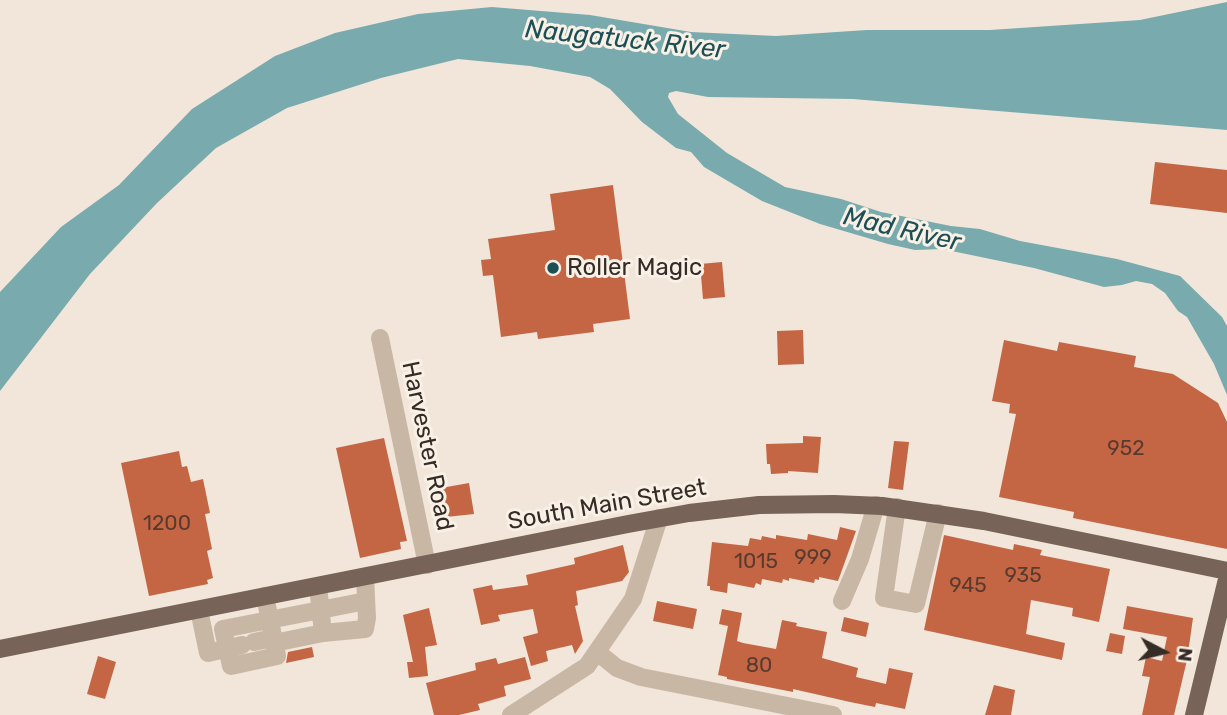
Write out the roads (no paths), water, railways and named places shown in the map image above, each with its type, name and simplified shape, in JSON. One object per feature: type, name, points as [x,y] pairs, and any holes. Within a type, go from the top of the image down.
[{"type":"main road","name":"South Main Street","points":[[0,649],[659,518],[759,505],[897,507],[1227,571]]},
{"type":"main road","points":[[1194,715],[1227,579]]},
{"type":"street","name":"Harvester Road","points":[[380,338],[426,565]]},
{"type":"street","points":[[842,601],[860,559],[876,505]]},
{"type":"street","points":[[897,507],[884,598],[916,604],[938,513]]},
{"type":"street","points":[[511,715],[587,666],[633,598],[659,518]]},
{"type":"street","points":[[241,645],[223,629],[323,634],[365,629],[365,576]]},
{"type":"street","points":[[318,586],[323,634]]},
{"type":"street","points":[[241,645],[231,666],[276,656],[265,596]]},
{"type":"street","points":[[199,610],[208,653],[241,645],[321,610],[366,601]]},
{"type":"street","points":[[597,652],[617,668],[641,677],[797,711],[833,715]]},
{"type":"water","points":[[1227,2],[1227,130],[853,99],[708,97],[676,91],[669,93],[668,97],[678,114],[727,153],[785,187],[841,199],[881,212],[980,229],[1020,241],[1117,259],[1180,276],[1222,317],[1227,326],[1227,395],[1214,364],[1187,317],[1178,311],[1165,293],[1152,284],[1136,281],[1104,287],[1034,268],[942,249],[915,250],[820,224],[762,201],[704,167],[691,152],[676,148],[642,122],[610,89],[590,77],[530,66],[458,59],[381,78],[287,108],[216,148],[157,203],[90,274],[0,391],[0,292],[61,227],[119,185],[192,109],[275,56],[335,33],[418,14],[492,7],[590,15],[691,32],[776,36],[867,30],[990,30],[1140,20]]},
{"type":"place","name":"Roller Magic","points":[[553,268]]},
{"type":"water label","name":"Naugatuck River","points":[[625,40]]},
{"type":"water label","name":"Mad River","points":[[902,230]]}]
